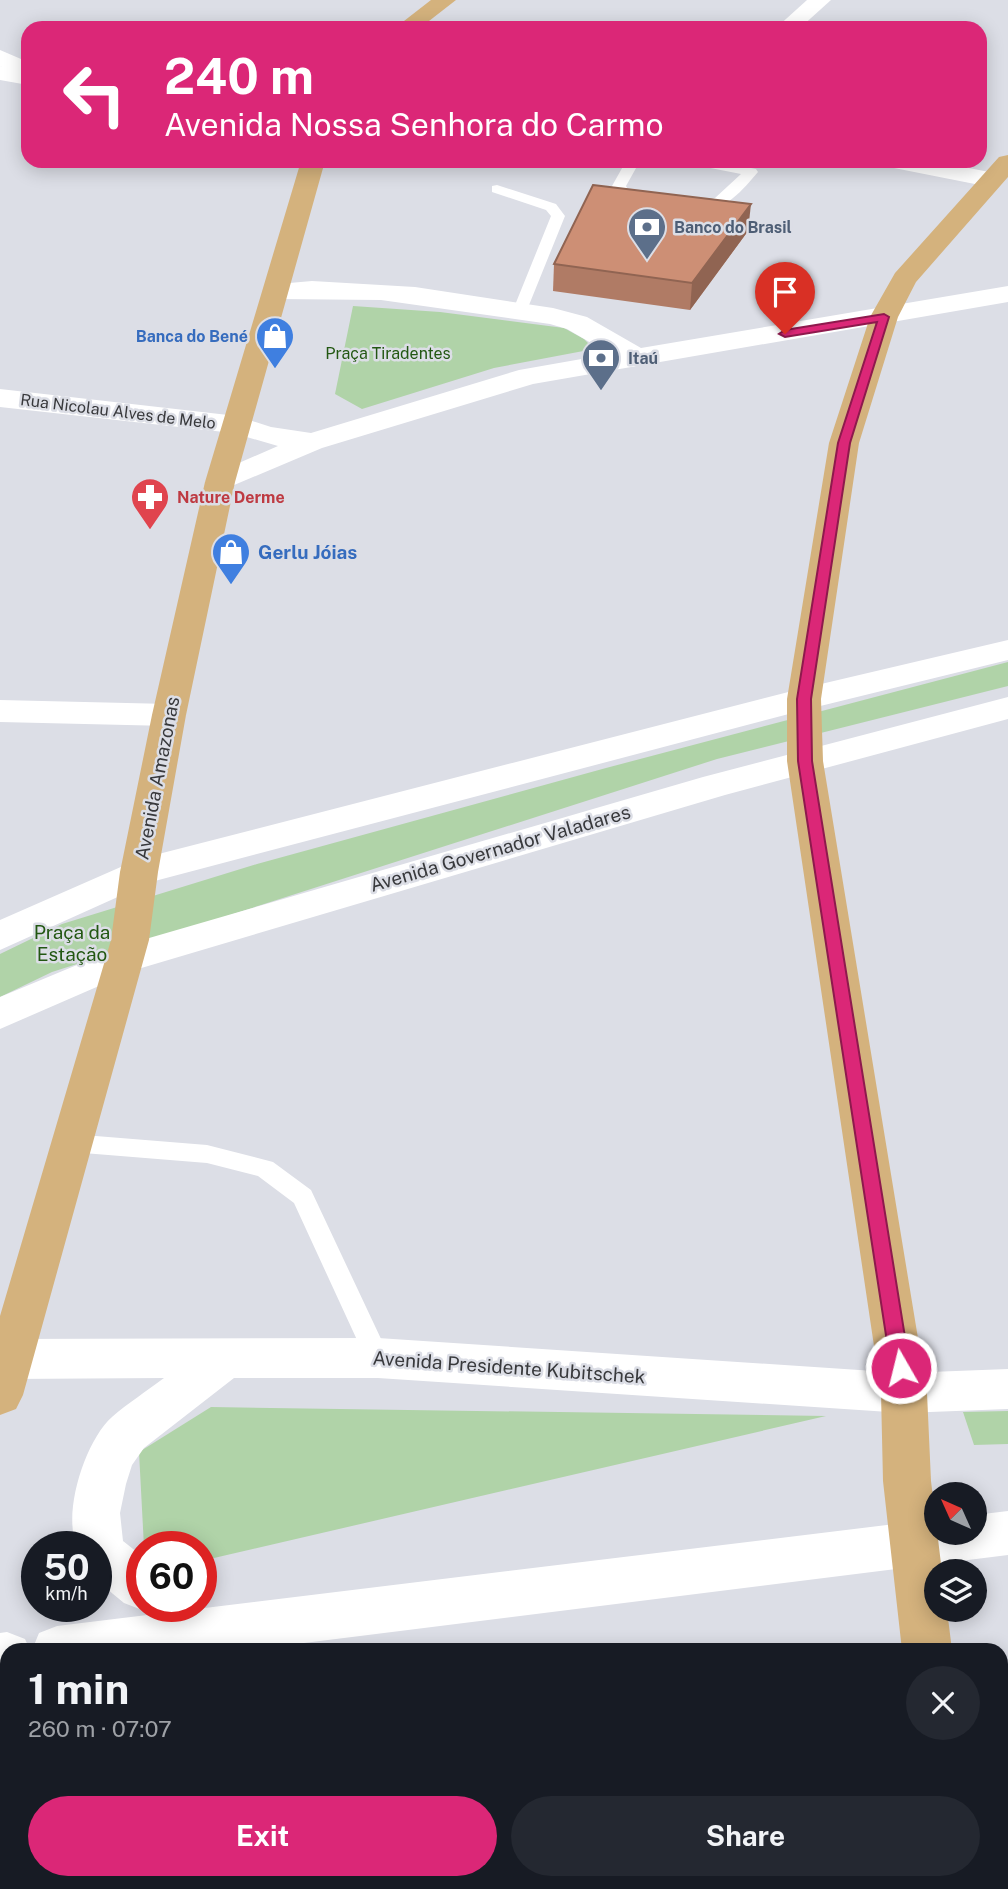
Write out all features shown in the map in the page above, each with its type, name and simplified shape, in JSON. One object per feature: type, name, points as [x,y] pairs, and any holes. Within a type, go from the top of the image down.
[{"type":"main road","points":[[416,21],[445,0]]},
{"type":"main road","name":"Avenida Amazonas","points":[[5,1377],[130,940],[139,872],[169,715],[220,482],[311,168]]},
{"type":"main road","points":[[926,1643],[907,1481],[904,1393],[805,761],[804,699],[844,443],[884,317],[904,279],[999,171]]},
{"type":"street","points":[[795,21],[820,0]]},
{"type":"street","points":[[0,57],[21,68]]},
{"type":"street","points":[[0,73],[21,79]]},
{"type":"street","points":[[0,85],[21,82]]},
{"type":"street","points":[[968,168],[999,171]]},
{"type":"street","points":[[277,290],[395,293],[520,310],[577,323],[638,358]]},
{"type":"street","points":[[220,482],[312,442],[529,376],[1008,294]]},
{"type":"street","name":"Rua Nicolau Alves de Melo","points":[[0,398],[237,425],[266,435],[312,442]]},
{"type":"street","points":[[0,936],[139,872],[804,699],[1008,650]]},
{"type":"street","name":"Avenida Governador Valadares","points":[[0,1014],[125,959],[805,761],[1008,708]]},
{"type":"street","points":[[0,711],[169,715]]},
{"type":"street","points":[[126,1574],[106,1557],[98,1539],[96,1513],[111,1457],[127,1433],[226,1358]]},
{"type":"street","name":"Avenida Presidente Kubitschek","points":[[5,1377],[226,1358],[378,1359],[904,1393],[1008,1389]]},
{"type":"street","points":[[217,1617],[915,1545],[1008,1533]]},
{"type":"street","points":[[87,1643],[176,1622]]},
{"type":"lane","points":[[629,168],[619,186],[623,195],[705,209],[715,206],[751,172],[731,168]]},
{"type":"lane","points":[[496,188],[551,207],[558,216],[520,310]]},
{"type":"lane","points":[[71,1143],[207,1154],[265,1168],[303,1197],[378,1359]]},
{"type":"green space","name":"Praça Tiradentes","points":[[353,306],[440,312],[564,328],[584,339],[594,349],[494,368],[362,409],[335,394]]},
{"type":"green space","name":"Praça da Estação","points":[[1008,662],[1008,686],[717,759],[52,972],[0,997],[0,954],[62,924],[257,864]]},
{"type":"green space","points":[[211,1407],[826,1416],[217,1557],[217,1531],[143,1531],[139,1452]]},
{"type":"green space","points":[[1008,1411],[1008,1444],[974,1445],[963,1412]]},
{"type":"building","name":"Banco do Brasil","points":[[593,185],[751,204],[692,283],[554,264]]},
{"type":"place","name":"Banco do Brasil","points":[[647,261]]},
{"type":"place","name":"Banca do Bené","points":[[275,370]]},
{"type":"place","name":"Itaú","points":[[601,392]]},
{"type":"place","name":"Nature Derme","points":[[150,531]]},
{"type":"place","name":"Gerlu Jóias","points":[[231,586]]},
{"type":"route","points":[[785,334],[884,317],[844,443],[804,699],[805,761],[901,1368]]}]
